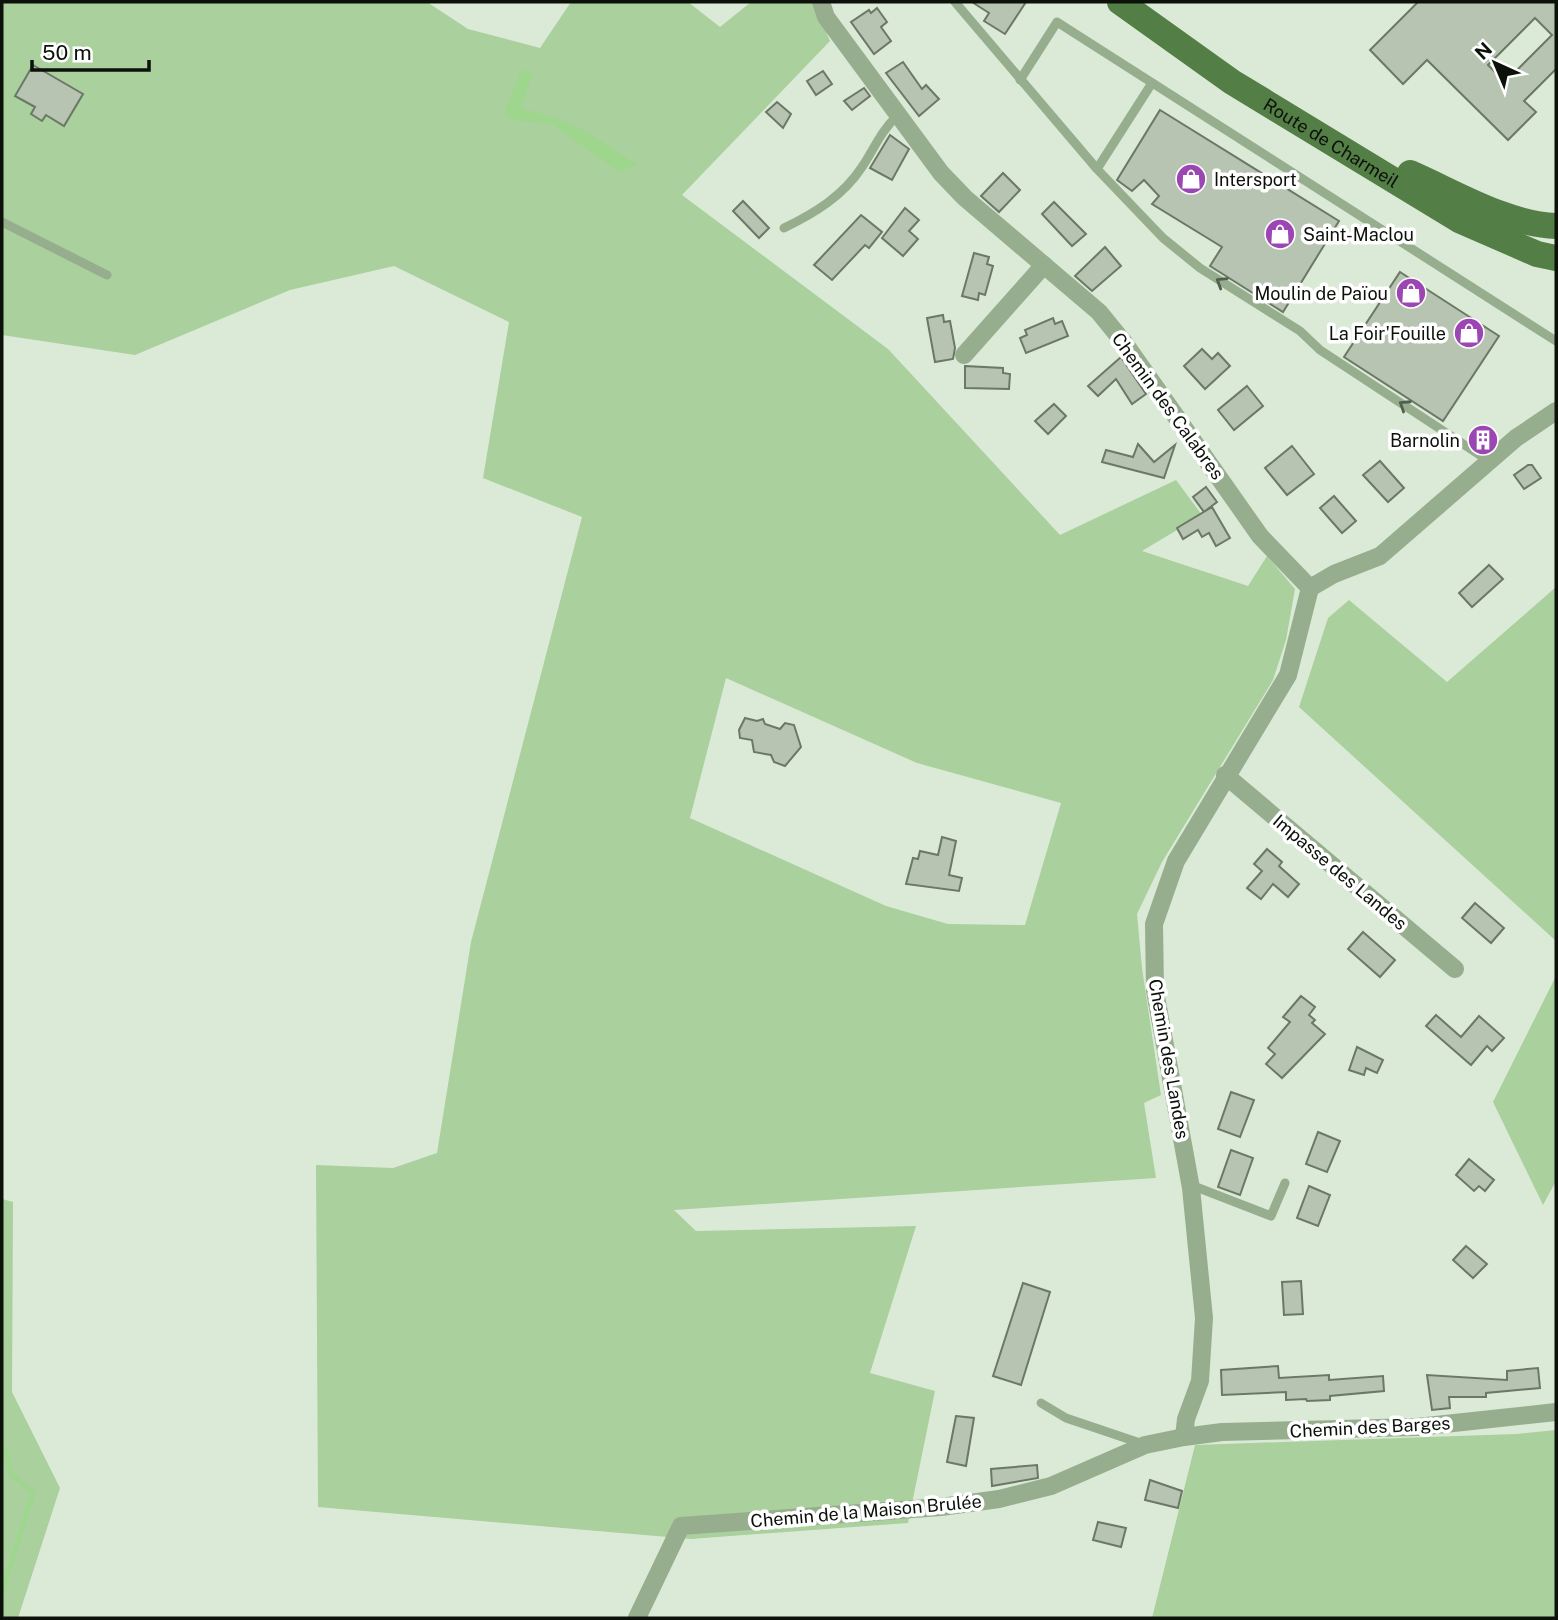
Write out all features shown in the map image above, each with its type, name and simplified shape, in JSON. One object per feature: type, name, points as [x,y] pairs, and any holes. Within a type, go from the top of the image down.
[{"type":"main road","name":"Route de Charmeil","points":[[1122,2],[1148,8],[1491,225],[1556,240]]},
{"type":"main road","name":"Route de Charmeil","points":[[1122,2],[1232,82],[1459,220],[1538,254],[1556,258]]},
{"type":"main road","points":[[1410,173],[1500,213],[1541,225],[1556,226]]},
{"type":"street","name":"Chemin des Calabres","points":[[824,9],[897,116],[965,198],[1074,288],[1117,333],[1260,536],[1310,588]]},
{"type":"street","points":[[964,355],[1044,265]]},
{"type":"street","points":[[1310,588],[1334,573],[1380,556],[1489,461],[1556,411]]},
{"type":"street","name":"Chemin des Landes","points":[[1184,1437],[1186,1419],[1200,1381],[1204,1318],[1191,1185],[1155,991],[1154,924],[1176,860],[1225,775],[1288,675],[1310,588]]},
{"type":"street","name":"Impasse des Landes","points":[[1225,775],[1455,969]]},
{"type":"street","name":"Chemin des Barges","points":[[1184,1437],[1222,1432],[1417,1427],[1556,1412]]},
{"type":"street","name":"Chemin de la Maison Brulée","points":[[636,1618],[681,1526],[941,1507],[999,1499],[1051,1486],[1145,1446],[1184,1437]]},
{"type":"lane","points":[[955,2],[1097,169],[1163,238],[1200,268],[1300,331],[1320,350],[1489,461]]},
{"type":"lane","points":[[1020,80],[1057,22],[1556,341]]},
{"type":"lane","points":[[1097,169],[1152,83]]},
{"type":"lane","points":[[784,228],[812,215],[850,183],[887,125],[897,116]]},
{"type":"lane","points":[[2,222],[107,275]]},
{"type":"lane","points":[[1191,1185],[1271,1216],[1285,1183]]},
{"type":"lane","points":[[1041,1403],[1066,1418],[1145,1446]]},
{"type":"shaded area","points":[[2,2],[427,2],[468,29],[540,48],[571,2],[688,2],[720,27],[751,2],[813,2],[830,41],[682,195],[888,349],[1060,535],[1176,480],[1202,515],[1142,551],[1248,586],[1267,556],[1295,589],[1286,640],[1273,680],[1162,862],[1137,914],[1142,968],[1161,1095],[1144,1103],[1156,1178],[674,1210],[696,1231],[916,1226],[870,1373],[935,1391],[908,1523],[691,1539],[318,1507],[316,1165],[393,1168],[437,1153],[471,942],[582,517],[483,478],[509,322],[394,266],[290,290],[135,355],[2,335]],"holes":[[[726,678],[917,763],[1061,803],[1025,925],[948,924],[886,906],[690,818]]]},
{"type":"shaded area","points":[[522,69],[532,74],[521,109],[568,123],[610,146],[637,165],[619,172],[552,124],[511,120],[504,113]]},
{"type":"shaded area","points":[[1556,587],[1556,941],[1299,707],[1328,618],[1349,600],[1447,682]]},
{"type":"shaded area","points":[[1556,976],[1556,1181],[1543,1205],[1493,1102]]},
{"type":"shaded area","points":[[2,1199],[13,1202],[12,1392],[60,1488],[18,1618],[2,1618]]},
{"type":"shaded area","points":[[1556,1430],[1556,1618],[1152,1618],[1195,1445],[1516,1434]]},
{"type":"building","points":[[972,2],[1026,2],[1005,34],[984,21],[989,13]]},
{"type":"building","points":[[1418,2],[1556,2],[1556,69],[1524,101],[1536,112],[1508,140],[1427,60],[1403,84],[1370,50]],"holes":[[[1535,18],[1552,35],[1505,82],[1488,65]]]},
{"type":"building","points":[[877,8],[887,22],[881,27],[891,41],[874,54],[851,22]]},
{"type":"building","points":[[903,62],[922,89],[926,85],[939,99],[919,116],[886,73]]},
{"type":"building","points":[[33,65],[83,94],[64,126],[46,115],[42,121],[31,114],[35,107],[15,96]]},
{"type":"building","points":[[823,71],[832,84],[816,95],[807,81]]},
{"type":"building","points":[[864,88],[870,96],[852,110],[844,101]]},
{"type":"building","points":[[777,102],[791,114],[783,128],[766,112]]},
{"type":"building","points":[[1160,110],[1339,221],[1283,312],[1210,266],[1222,247],[1152,204],[1159,196],[1144,180],[1132,191],[1117,180]]},
{"type":"building","points":[[890,135],[909,149],[892,180],[870,168]]},
{"type":"building","points":[[1003,173],[1020,190],[999,212],[981,196]]},
{"type":"building","points":[[743,201],[769,228],[759,238],[733,211]]},
{"type":"building","points":[[1054,202],[1086,234],[1072,246],[1042,214]]},
{"type":"building","points":[[905,208],[919,220],[909,231],[918,239],[903,256],[882,238]]},
{"type":"building","points":[[861,215],[882,232],[869,248],[865,245],[832,280],[814,265]]},
{"type":"building","points":[[1105,247],[1121,266],[1092,291],[1075,276]]},
{"type":"building","points":[[974,253],[989,257],[987,264],[993,266],[985,295],[979,293],[978,300],[962,296]]},
{"type":"building","points":[[1400,272],[1499,336],[1443,421],[1344,357]]},
{"type":"building","points":[[943,315],[944,322],[950,321],[955,348],[953,359],[935,362],[927,318]]},
{"type":"building","points":[[1053,318],[1055,324],[1062,321],[1068,336],[1026,353],[1020,338],[1027,335],[1025,330]]},
{"type":"building","points":[[1202,349],[1212,359],[1218,353],[1230,366],[1205,389],[1184,366]]},
{"type":"building","points":[[1121,357],[1146,394],[1132,404],[1116,379],[1098,396],[1088,386]]},
{"type":"building","points":[[965,366],[1003,368],[1003,373],[1010,374],[1009,389],[965,388]]},
{"type":"building","points":[[1247,386],[1263,406],[1234,430],[1218,410]]},
{"type":"building","points":[[1054,404],[1066,416],[1048,434],[1035,421]]},
{"type":"building","points":[[1138,444],[1154,462],[1175,445],[1164,478],[1102,462],[1106,450],[1133,457]]},
{"type":"building","points":[[1292,446],[1314,474],[1287,495],[1265,468]]},
{"type":"building","points":[[1380,461],[1404,488],[1388,502],[1363,475]]},
{"type":"building","points":[[1532,465],[1541,478],[1524,489],[1514,475]]},
{"type":"building","points":[[1206,487],[1217,502],[1204,512],[1193,497]]},
{"type":"building","points":[[1334,496],[1356,521],[1342,533],[1320,508]]},
{"type":"building","points":[[1212,507],[1230,538],[1216,546],[1209,533],[1202,537],[1198,530],[1183,539],[1177,528]]},
{"type":"building","points":[[1489,565],[1503,579],[1472,607],[1459,593]]},
{"type":"building","points":[[745,718],[757,721],[763,719],[765,724],[780,729],[785,723],[794,725],[801,747],[785,766],[774,762],[771,755],[754,752],[752,740],[740,738],[739,730]]},
{"type":"building","points":[[942,837],[956,841],[949,875],[962,878],[959,891],[906,884],[913,858],[918,859],[920,851],[938,855]]},
{"type":"building","points":[[1267,849],[1282,862],[1279,866],[1299,884],[1288,897],[1273,884],[1261,899],[1247,888],[1262,871],[1254,864]]},
{"type":"building","points":[[1475,903],[1504,928],[1491,943],[1462,918]]},
{"type":"building","points":[[1363,932],[1395,960],[1380,977],[1348,949]]},
{"type":"building","points":[[1301,996],[1315,1007],[1309,1015],[1315,1020],[1312,1023],[1325,1034],[1282,1078],[1266,1064],[1275,1054],[1268,1048],[1290,1022],[1283,1017]]},
{"type":"building","points":[[1436,1015],[1461,1037],[1479,1016],[1504,1038],[1492,1051],[1487,1046],[1471,1065],[1426,1026]]},
{"type":"building","points":[[1357,1047],[1383,1060],[1377,1073],[1366,1068],[1364,1075],[1349,1070]]},
{"type":"building","points":[[1231,1092],[1254,1100],[1240,1137],[1218,1129]]},
{"type":"building","points":[[1318,1132],[1340,1141],[1327,1172],[1306,1164]]},
{"type":"building","points":[[1231,1150],[1253,1158],[1240,1195],[1218,1187]]},
{"type":"building","points":[[1469,1159],[1494,1180],[1485,1191],[1479,1186],[1474,1191],[1456,1175]]},
{"type":"building","points":[[1309,1186],[1330,1195],[1318,1226],[1297,1218]]},
{"type":"building","points":[[1466,1246],[1487,1264],[1473,1278],[1453,1260]]},
{"type":"building","points":[[1301,1281],[1303,1314],[1284,1315],[1282,1282]]},
{"type":"building","points":[[1023,1283],[1050,1292],[1021,1385],[993,1376]]},
{"type":"building","points":[[1278,1366],[1279,1378],[1329,1375],[1329,1380],[1383,1376],[1384,1391],[1307,1401],[1286,1400],[1286,1392],[1222,1395],[1221,1370]]},
{"type":"building","points":[[1538,1368],[1540,1388],[1486,1393],[1486,1397],[1449,1397],[1450,1408],[1432,1410],[1427,1375],[1507,1380],[1507,1371]]},
{"type":"building","points":[[956,1416],[974,1418],[966,1466],[947,1462]]},
{"type":"building","points":[[1037,1465],[1038,1478],[992,1486],[991,1469]]},
{"type":"building","points":[[1150,1480],[1182,1491],[1178,1508],[1145,1500]]},
{"type":"building","points":[[1098,1522],[1126,1528],[1121,1547],[1093,1540]]},
{"type":"waterway","points":[[2,1447],[7,1454],[11,1474],[33,1493],[2,1593]]},
{"type":"place","name":"Intersport","points":[[1191,179]]},
{"type":"place","name":"Saint-Maclou","points":[[1280,234]]},
{"type":"place","name":"Moulin de Païou","points":[[1411,293]]},
{"type":"place","name":"La Foir'Fouille","points":[[1469,333]]},
{"type":"place","name":"Barnolin","points":[[1483,440]]}]
